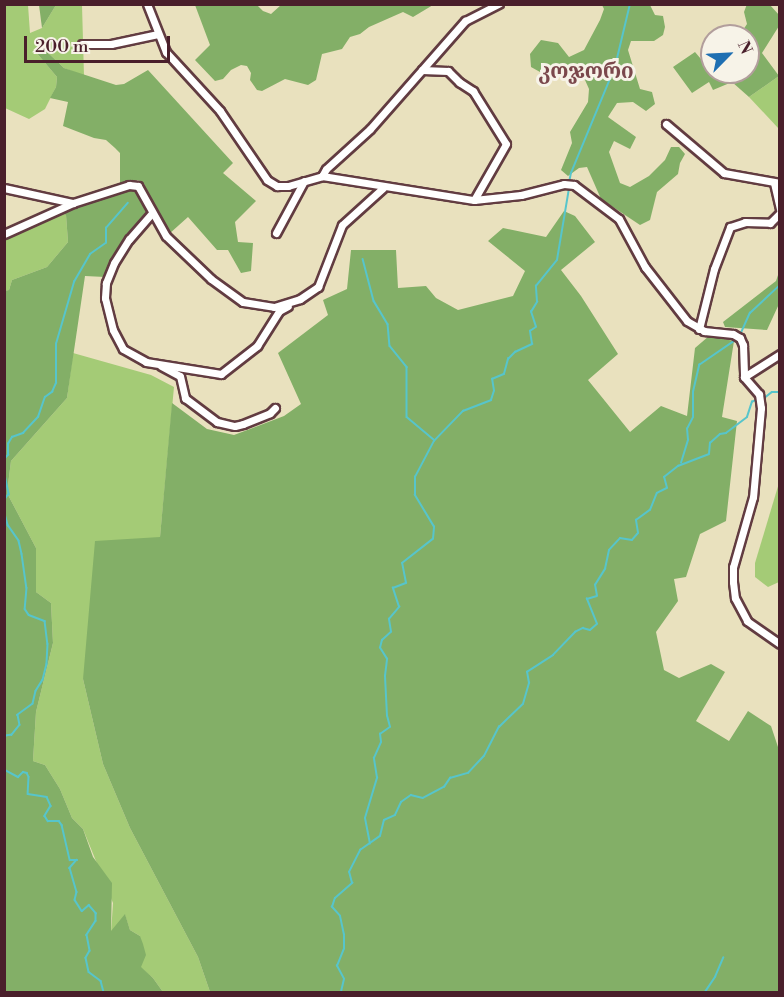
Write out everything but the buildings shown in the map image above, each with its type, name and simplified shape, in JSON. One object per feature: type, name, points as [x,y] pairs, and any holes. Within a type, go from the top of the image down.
[{"type":"street","points":[[147,4],[166,52],[220,111],[267,180],[277,186],[288,186],[322,176],[383,188],[474,200],[521,195],[564,184],[574,184],[619,219],[645,267],[687,321],[699,329],[733,334],[742,340],[744,377],[759,394],[761,408],[753,498],[733,567],[733,582],[735,598],[747,621],[780,644]]},
{"type":"street","points":[[322,176],[326,169],[346,154],[370,129],[465,21],[500,4]]},
{"type":"street","points":[[82,44],[111,44],[158,34]]},
{"type":"street","points":[[422,70],[448,71],[473,91],[506,144],[474,200]]},
{"type":"street","points":[[666,124],[724,173],[777,183],[780,212],[771,223],[745,222],[729,227],[714,269],[699,329]]},
{"type":"street","points":[[276,233],[304,182]]},
{"type":"street","points":[[4,234],[73,203],[134,185],[141,189],[152,213],[180,250],[233,297],[262,307],[273,307],[300,299]]},
{"type":"street","points":[[4,188],[73,203]]},
{"type":"street","points":[[152,213],[141,222],[114,263],[106,283],[105,298],[113,330],[123,350],[146,362],[221,374],[257,346],[279,311],[300,299],[321,282],[337,232],[347,218],[383,188]]},
{"type":"street","points":[[744,377],[780,354]]},
{"type":"street","points":[[158,365],[180,376],[185,398],[217,422],[235,426],[270,414],[275,408]]},
{"type":"green space","points":[[747,4],[770,5],[779,15],[779,26],[762,53],[779,76],[749,97],[734,84],[760,84],[760,24],[747,24],[744,12]]},
{"type":"green space","points":[[4,5],[28,5],[30,33],[42,28],[56,5],[82,5],[84,76],[64,68],[44,49],[35,51],[57,77],[56,87],[45,109],[29,119],[5,108]]},
{"type":"green space","points":[[39,5],[56,5],[42,28]]},
{"type":"green space","points":[[195,5],[257,5],[263,11],[271,14],[281,5],[433,5],[413,17],[403,12],[369,27],[360,34],[350,37],[342,49],[322,54],[316,80],[308,85],[285,79],[262,91],[257,90],[250,80],[251,73],[247,66],[241,65],[231,70],[223,79],[215,81],[195,60],[210,45]]},
{"type":"green space","points":[[602,5],[650,5],[655,15],[663,16],[665,27],[663,35],[654,41],[631,41],[628,50],[640,89],[652,92],[655,104],[646,111],[633,102],[617,103],[608,117],[636,137],[630,149],[614,141],[609,152],[620,183],[630,187],[649,176],[665,160],[671,147],[679,147],[685,154],[678,174],[657,192],[650,220],[640,225],[601,199],[587,167],[579,168],[568,176],[561,170],[572,143],[570,132],[588,102],[589,89],[585,80],[569,70],[549,77],[531,67],[530,54],[541,40],[558,43],[569,57],[584,50],[600,20],[604,9]]},
{"type":"green space","points":[[44,49],[64,68],[116,85],[124,84],[148,70],[233,163],[223,173],[256,201],[235,222],[238,242],[253,243],[251,271],[241,273],[228,250],[217,250],[188,217],[169,234],[151,206],[144,184],[138,180],[120,185],[120,153],[106,140],[94,138],[63,126],[68,102],[50,98],[56,87],[57,77],[35,51]]},
{"type":"green space","points":[[695,52],[700,58],[700,84],[706,84],[692,93],[673,67]]},
{"type":"green space","points":[[779,76],[779,129],[749,97]]},
{"type":"green space","points":[[710,84],[727,84],[713,90]]},
{"type":"green space","points":[[128,188],[136,189],[147,211],[120,247],[105,277],[85,276],[67,398],[11,461],[7,493],[36,548],[36,592],[51,603],[53,643],[36,712],[33,761],[45,765],[60,789],[72,818],[83,829],[93,857],[112,883],[111,931],[125,914],[130,930],[140,936],[143,944],[146,955],[141,967],[163,992],[5,992],[4,291],[9,290],[12,280],[47,267],[68,242],[66,215],[61,213]]},
{"type":"green space","points":[[564,211],[575,216],[595,242],[561,270],[581,296],[618,354],[588,380],[630,432],[661,406],[687,416],[695,348],[709,336],[734,341],[722,417],[737,421],[726,521],[700,534],[686,577],[674,579],[678,601],[656,632],[664,670],[679,678],[711,664],[725,672],[696,721],[729,741],[748,711],[771,726],[780,753],[779,992],[210,992],[198,957],[130,828],[103,764],[83,679],[95,541],[160,537],[172,403],[207,429],[234,435],[284,416],[301,404],[278,353],[328,315],[323,300],[347,289],[351,250],[396,250],[398,288],[426,286],[436,298],[458,310],[513,296],[525,271],[488,241],[503,228],[546,237]]},
{"type":"green space","points":[[61,213],[66,215],[68,242],[47,267],[12,280],[9,290],[5,291],[4,236]]},
{"type":"green space","points":[[779,272],[779,304],[767,330],[725,327],[723,322],[776,281]]},
{"type":"green space","points":[[73,353],[151,375],[174,387],[160,537],[83,679],[103,764],[130,828],[198,957],[210,992],[163,992],[153,978],[140,967],[140,936],[130,930],[125,915],[111,933],[113,903],[83,829],[72,818],[60,789],[45,765],[33,761],[36,712],[53,643],[51,603],[36,592],[36,548],[7,493],[11,461],[67,398]]},
{"type":"green space","points":[[779,483],[779,582],[768,587],[755,577],[755,563]]},
{"type":"waterway","points":[[569,183],[571,173],[615,67],[630,4]]},
{"type":"waterway","points":[[370,844],[365,818],[377,778],[374,758],[381,742],[380,734],[390,727],[387,716],[385,676],[387,659],[380,648],[382,640],[391,632],[389,619],[399,607],[393,588],[406,583],[402,563],[433,539],[434,527],[415,495],[415,477],[434,441],[463,411],[491,400],[494,391],[492,379],[504,374],[508,359],[515,352],[532,344],[530,331],[536,327],[531,312],[537,302],[536,286],[557,260],[569,188]]},
{"type":"waterway","points":[[4,459],[8,455],[8,444],[12,437],[23,433],[38,417],[45,397],[52,392],[56,383],[56,344],[74,282],[90,254],[106,243],[106,228],[128,203]]},
{"type":"waterway","points":[[363,259],[374,301],[388,324],[390,346],[407,367],[407,417],[434,440]]},
{"type":"waterway","points":[[740,335],[750,313],[780,285]]},
{"type":"waterway","points":[[681,463],[688,440],[687,429],[693,417],[693,392],[699,365],[737,339]]},
{"type":"waterway","points":[[763,399],[772,392],[780,392]]},
{"type":"waterway","points":[[341,992],[344,979],[337,966],[344,949],[344,935],[340,916],[332,907],[335,898],[352,883],[349,872],[360,850],[380,836],[384,820],[395,815],[401,802],[411,795],[423,798],[444,787],[450,778],[468,773],[484,756],[499,727],[523,704],[529,683],[527,672],[553,655],[575,632],[583,628],[590,630],[597,624],[587,599],[597,596],[595,585],[605,569],[609,550],[620,538],[632,540],[638,533],[636,520],[650,510],[657,493],[667,488],[664,477],[678,466],[709,454],[710,443],[747,417],[752,402],[756,400]]},
{"type":"waterway","points":[[4,470],[9,494],[4,501]]},
{"type":"waterway","points":[[4,510],[8,525],[19,541],[22,554],[27,588],[25,609],[29,615],[45,621],[48,644],[47,664],[33,704],[18,715],[20,725],[12,735],[6,736],[4,742]]},
{"type":"waterway","points":[[4,767],[5,770],[18,777],[23,772],[27,773],[29,777],[28,794],[47,797],[51,806],[45,816],[48,821],[59,821],[62,825],[70,860],[77,860],[70,868],[77,892],[75,900],[82,911],[89,905],[96,913],[96,921],[87,935],[90,951],[86,958],[89,972],[101,981],[104,992]]},
{"type":"waterway","points":[[705,992],[715,977],[723,958]]},
{"type":"district","name":"კოჯორი","points":[[586,72]]}]
